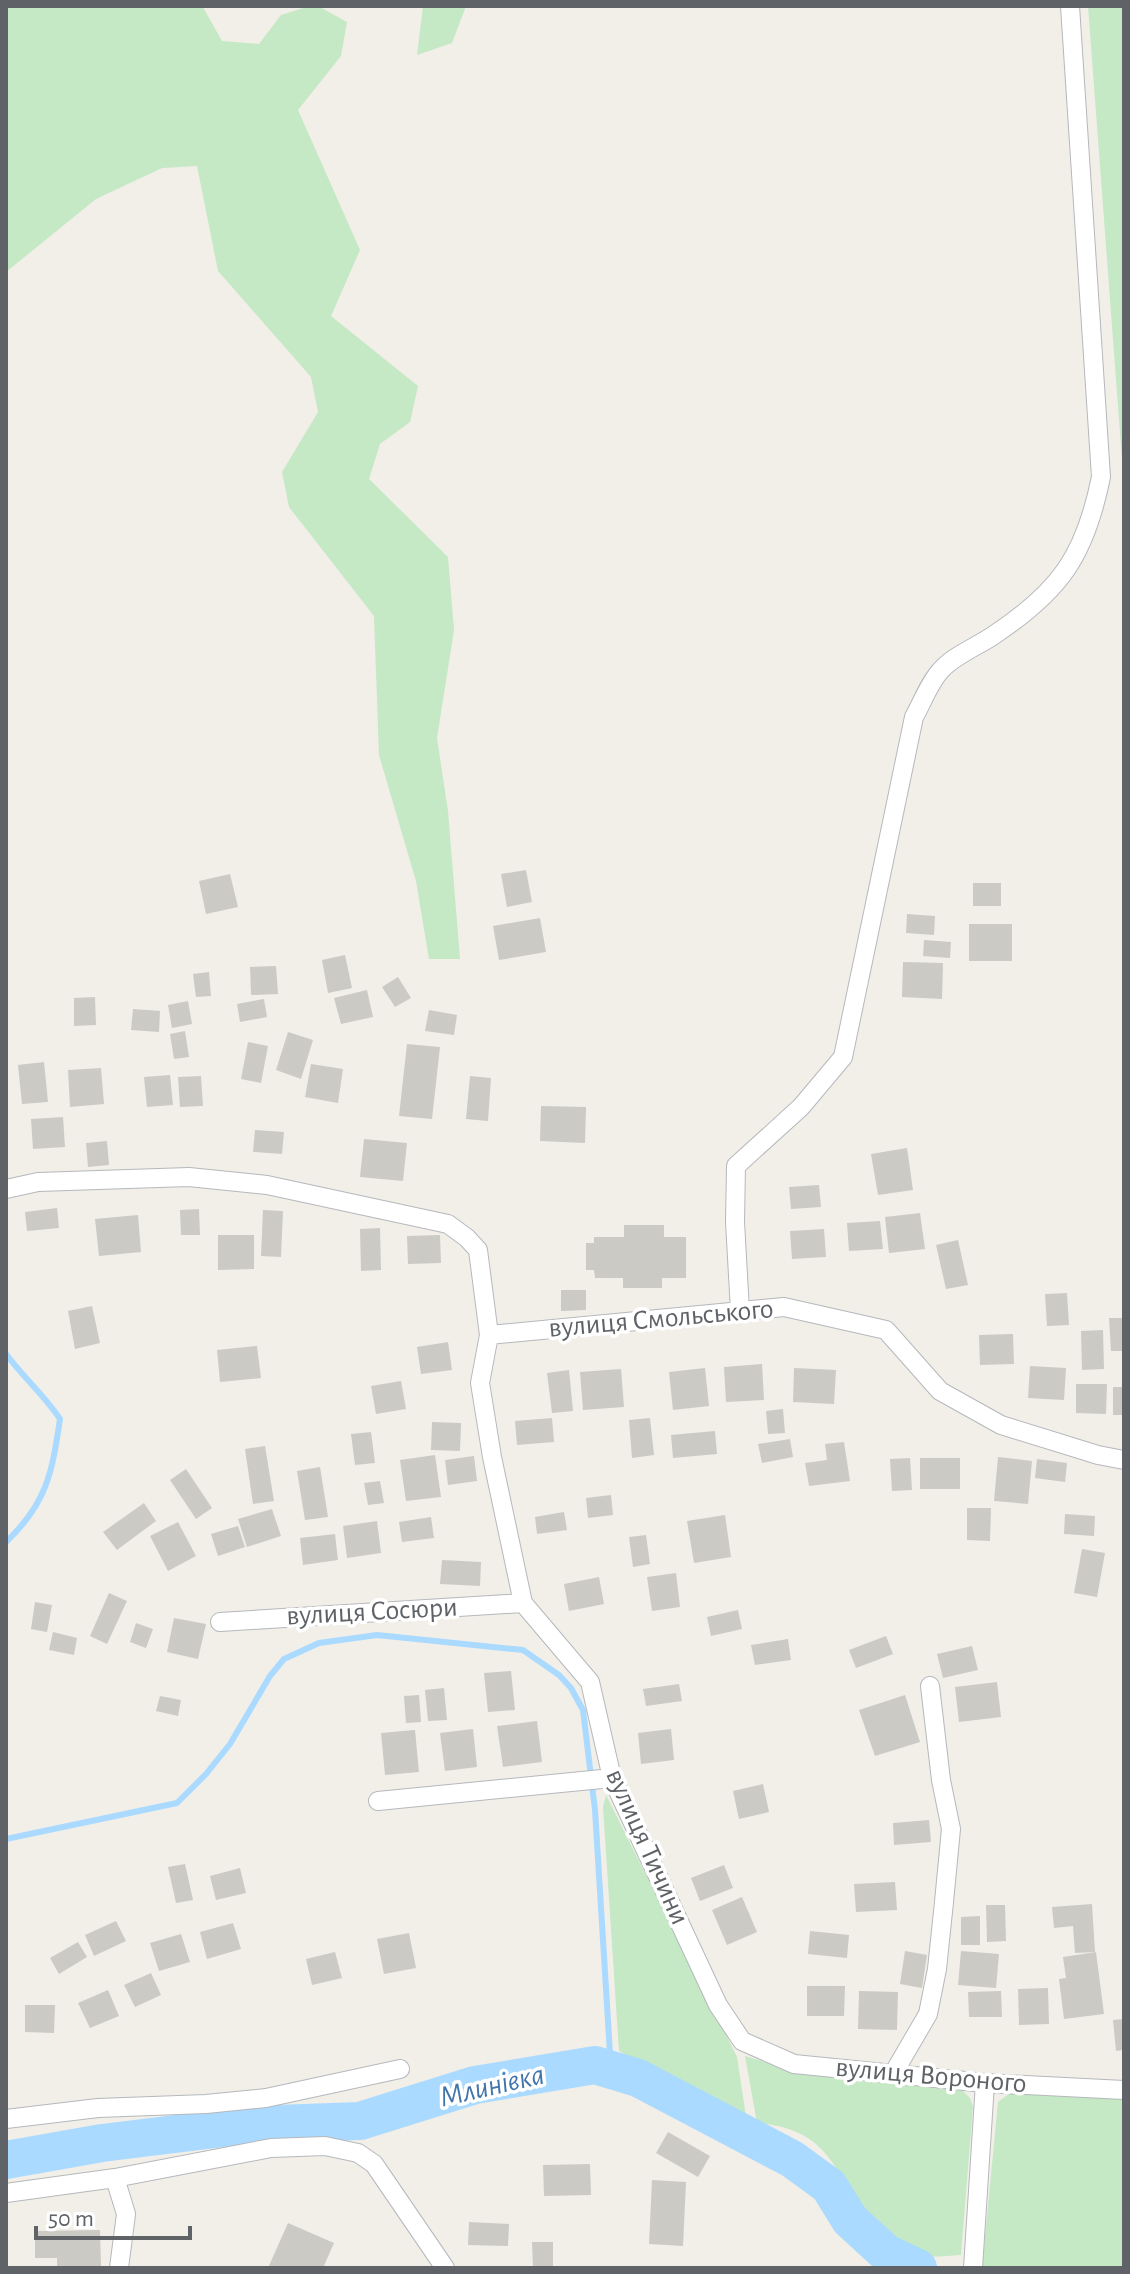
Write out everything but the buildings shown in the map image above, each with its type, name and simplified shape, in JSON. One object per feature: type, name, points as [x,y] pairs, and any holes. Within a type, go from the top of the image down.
[{"type":"street","points":[[740,1311],[735,1222],[736,1166],[801,1107],[843,1057],[914,717],[941,669],[997,633],[1056,585],[1078,552],[1093,514],[1101,477],[1070,6]]},
{"type":"street","name":"вулиця Тичини","points":[[6,1189],[38,1182],[189,1177],[267,1185],[448,1224],[478,1250],[489,1335],[480,1383],[492,1457],[523,1603],[590,1682],[607,1778],[718,2005],[742,2041]]},
{"type":"street","name":"вулиця Смольського","points":[[489,1335],[784,1307],[886,1330],[940,1391],[1001,1425],[1124,1460]]},
{"type":"street","name":"вулиця Сосюри","points":[[220,1622],[523,1603]]},
{"type":"street","points":[[893,2074],[928,2014],[937,1969],[950,1844],[951,1829],[941,1780],[930,1686]]},
{"type":"street","points":[[378,1801],[607,1778]]},
{"type":"street","name":"вулиця Вороного","points":[[742,2041],[794,2064],[985,2083],[1124,2090]]},
{"type":"street","points":[[6,2119],[98,2108],[206,2104],[266,2098],[400,2069]]},
{"type":"street","points":[[974,2262],[985,2083]]},
{"type":"street","points":[[6,2193],[115,2178],[271,2148],[325,2146],[358,2153],[374,2164],[445,2268]]},
{"type":"street","points":[[115,2178],[126,2214],[119,2268]]},
{"type":"green space","points":[[6,6],[205,6],[222,41],[259,44],[281,15],[310,6],[318,6],[347,22],[341,56],[298,110],[360,250],[331,316],[418,386],[410,422],[380,444],[369,479],[448,557],[454,630],[437,738],[448,811],[460,959],[429,959],[416,881],[379,755],[374,616],[289,507],[282,472],[318,412],[311,377],[218,271],[197,166],[162,168],[96,199],[6,272]]},
{"type":"green space","points":[[423,6],[466,6],[452,43],[417,55]]},
{"type":"green space","points":[[1088,6],[1124,6],[1124,486]]},
{"type":"green space","points":[[606,1795],[737,2057],[747,2123],[688,2090],[680,2092],[666,2083],[665,2077],[619,2051],[603,1807]]},
{"type":"green space","points":[[745,2056],[798,2072],[961,2089],[973,2106],[961,2255],[922,2256],[897,2249],[866,2214],[820,2148],[805,2136],[757,2123]]},
{"type":"green space","points":[[1010,2093],[1124,2096],[1124,2268],[982,2268],[998,2102]]},
{"type":"waterway","points":[[6,1354],[60,1419],[54,1456],[39,1500],[6,1542]]},
{"type":"waterway","points":[[6,1839],[177,1803],[230,1744],[270,1676],[284,1659],[319,1643],[377,1635],[523,1650],[559,1675],[571,1688],[583,1710],[595,1810],[611,2070]]},
{"type":"waterway","name":"Млинівка","points":[[6,2160],[102,2143],[248,2125],[360,2121],[475,2085],[595,2065],[638,2078],[792,2159],[829,2186],[850,2220],[886,2253],[918,2268]]}]
